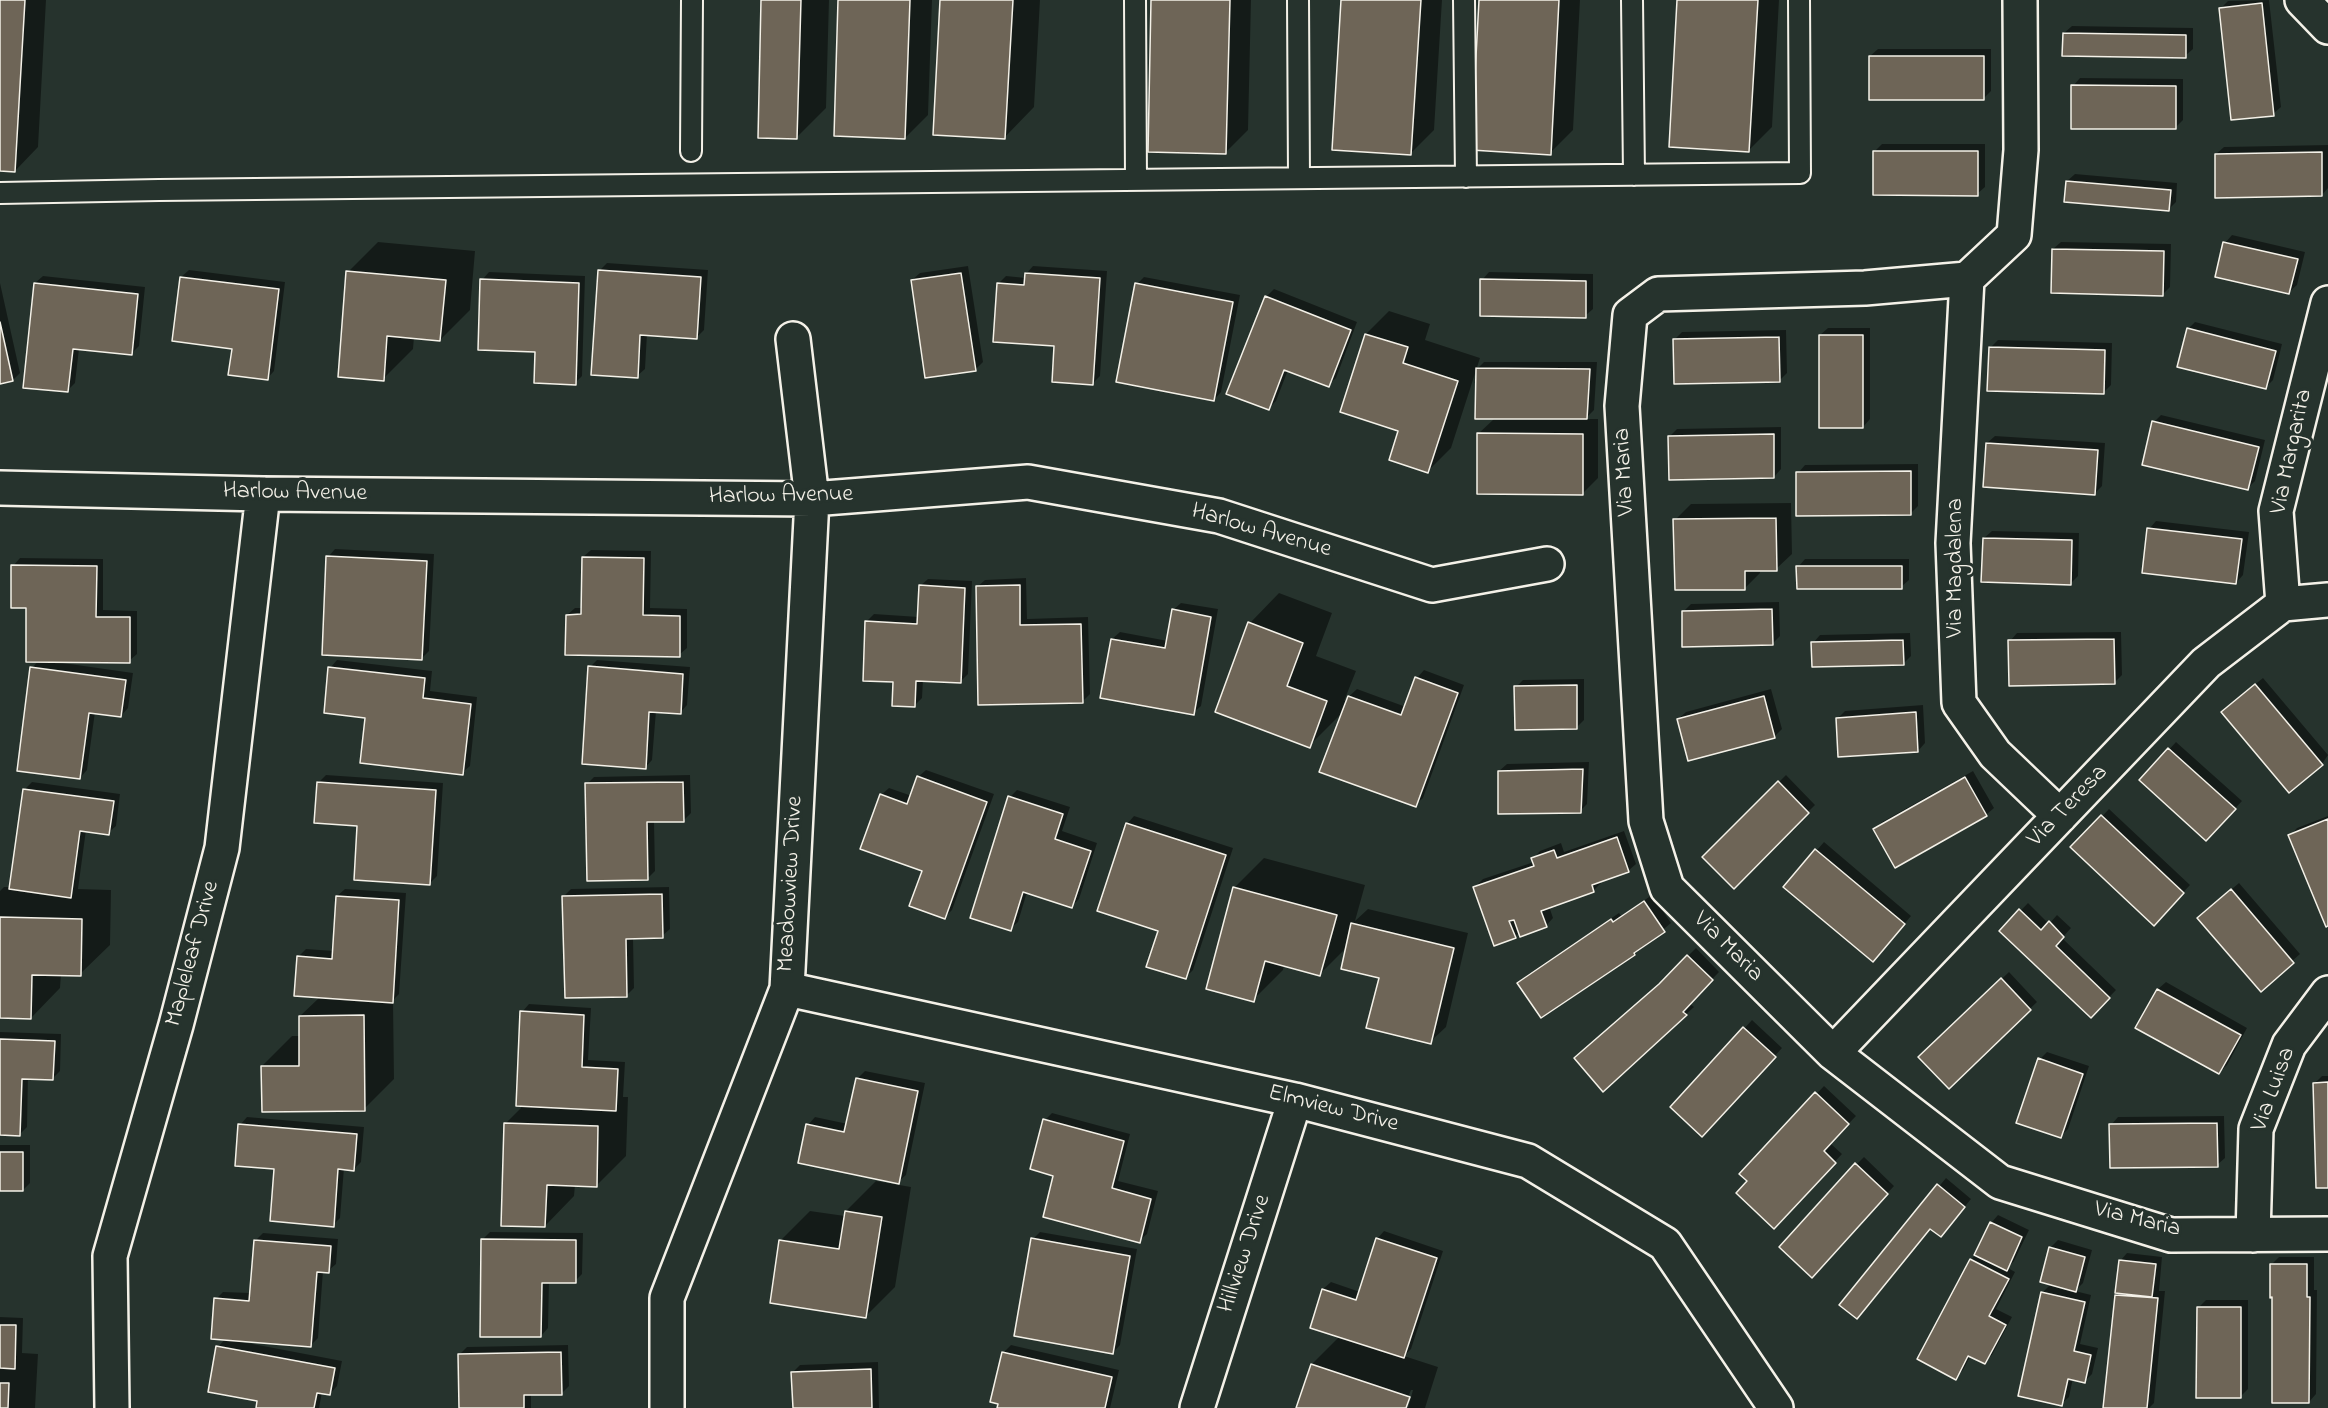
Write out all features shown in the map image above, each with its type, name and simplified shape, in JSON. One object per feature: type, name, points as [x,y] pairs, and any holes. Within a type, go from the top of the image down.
[{"type":"street","points":[[1967,279],[2014,235],[2021,150],[2020,0]]},
{"type":"street","points":[[2302,0],[2328,27]]},
{"type":"street","name":"Via Maria","points":[[1967,279],[1865,288],[1658,294],[1630,315],[1622,406],[1646,821],[1667,888],[1833,1053],[2000,1182],[2171,1235],[2328,1234]]},
{"type":"street","name":"Via Magdalena","points":[[1967,279],[1953,543],[1959,703],[1995,754],[2060,816]]},
{"type":"street","name":"Via Margarita","points":[[2283,604],[2276,511],[2328,303]]},
{"type":"street","name":"Meadowview Drive","points":[[667,1408],[667,1298],[786,989],[812,500],[793,339]]},
{"type":"street","name":"Harlow Avenue","points":[[0,488],[263,494],[812,500],[1028,482],[1219,516],[1432,585],[1546,564]]},
{"type":"street","name":"Mapleleaf Drive","points":[[112,1408],[110,1256],[176,1025],[222,848],[263,494]]},
{"type":"street","points":[[2283,604],[2328,600]]},
{"type":"street","name":"Via Teresa","points":[[1833,1053],[2206,663],[2283,604]]},
{"type":"street","name":"Elmview Drive","points":[[786,989],[1295,1100],[1528,1161],[1665,1244],[1776,1408]]},
{"type":"street","name":"Via Luisa","points":[[2253,1235],[2256,1129],[2289,1045],[2328,993]]},
{"type":"street","name":"Hillview Drive","points":[[1197,1408],[1295,1100]]},
{"type":"lane","points":[[691,151],[692,0]]},
{"type":"lane","points":[[1135,0],[1136,180]]},
{"type":"lane","points":[[1298,0],[1299,178]]},
{"type":"lane","points":[[1464,0],[1466,177]]},
{"type":"lane","points":[[1632,0],[1634,175]]},
{"type":"lane","points":[[0,193],[183,189],[1800,173],[1799,0]]},
{"type":"building","points":[[0,0],[25,0],[15,172],[0,171]]},
{"type":"building","points":[[761,0],[801,0],[797,139],[758,138]]},
{"type":"building","points":[[838,0],[910,0],[905,139],[834,136]]},
{"type":"building","points":[[940,0],[1013,0],[1005,139],[933,135]]},
{"type":"building","points":[[1151,0],[1230,0],[1226,154],[1148,152]]},
{"type":"building","points":[[1341,0],[1421,0],[1411,155],[1332,150]]},
{"type":"building","points":[[1479,0],[1559,0],[1551,155],[1471,150]]},
{"type":"building","points":[[1677,0],[1758,0],[1749,152],[1669,147]]},
{"type":"building","points":[[2262,3],[2274,116],[2231,120],[2219,8]]},
{"type":"building","points":[[2063,33],[2186,35],[2186,58],[2062,56]]},
{"type":"building","points":[[1869,56],[1984,56],[1984,100],[1869,100]]},
{"type":"building","points":[[2071,85],[2176,86],[2176,129],[2071,129]]},
{"type":"building","points":[[1873,151],[1978,151],[1978,196],[1873,195]]},
{"type":"building","points":[[2322,152],[2322,196],[2215,198],[2215,154]]},
{"type":"building","points":[[2066,181],[2171,190],[2169,211],[2064,202]]},
{"type":"building","points":[[2223,242],[2298,259],[2289,294],[2215,277]]},
{"type":"building","points":[[2052,249],[2164,251],[2163,296],[2051,293]]},
{"type":"building","points":[[598,270],[701,277],[697,339],[640,335],[638,378],[591,375]]},
{"type":"building","points":[[346,271],[446,280],[440,341],[387,336],[384,381],[338,377]]},
{"type":"building","points":[[961,273],[976,371],[925,378],[911,280]]},
{"type":"building","points":[[1025,273],[1100,278],[1093,385],[1052,382],[1054,346],[993,342],[997,283],[1024,285]]},
{"type":"building","points":[[180,277],[279,289],[268,380],[228,375],[232,349],[172,341]]},
{"type":"building","points":[[480,279],[579,283],[576,385],[534,383],[535,352],[478,350]]},
{"type":"building","points":[[1480,279],[1586,281],[1586,318],[1480,316]]},
{"type":"building","points":[[34,283],[138,294],[132,355],[73,349],[68,392],[23,388]]},
{"type":"building","points":[[1135,283],[1233,302],[1214,401],[1116,382]]},
{"type":"building","points":[[1265,296],[1351,330],[1329,387],[1284,370],[1269,410],[1226,394]]},
{"type":"building","points":[[0,322],[13,381],[0,384]]},
{"type":"building","points":[[2187,328],[2276,351],[2266,389],[2177,367]]},
{"type":"building","points":[[1365,334],[1408,347],[1403,363],[1458,381],[1428,473],[1389,460],[1398,431],[1340,412]]},
{"type":"building","points":[[1819,335],[1863,335],[1863,428],[1819,428]]},
{"type":"building","points":[[1779,337],[1780,382],[1674,384],[1673,339]]},
{"type":"building","points":[[1989,347],[2105,350],[2104,394],[1987,391]]},
{"type":"building","points":[[1476,368],[1590,369],[1587,419],[1475,419]]},
{"type":"building","points":[[2152,421],[2259,447],[2248,490],[2142,465]]},
{"type":"building","points":[[1477,433],[1583,434],[1583,495],[1477,494]]},
{"type":"building","points":[[1774,434],[1774,478],[1669,480],[1668,436]]},
{"type":"building","points":[[1986,443],[2098,450],[2095,495],[1983,487]]},
{"type":"building","points":[[1911,471],[1911,515],[1796,516],[1796,472]]},
{"type":"building","points":[[1776,518],[1777,571],[1745,571],[1745,590],[1675,590],[1673,519]]},
{"type":"building","points":[[2147,528],[2242,539],[2236,584],[2142,573]]},
{"type":"building","points":[[1983,538],[2072,540],[2071,585],[1981,582]]},
{"type":"building","points":[[326,556],[427,561],[422,660],[322,655]]},
{"type":"building","points":[[582,557],[644,558],[643,615],[680,616],[680,657],[565,655],[566,615],[581,614]]},
{"type":"building","points":[[11,565],[97,566],[96,617],[130,617],[130,663],[26,662],[26,608],[11,608]]},
{"type":"building","points":[[1796,566],[1902,566],[1902,589],[1797,589]]},
{"type":"building","points":[[919,585],[965,588],[961,683],[916,681],[915,707],[892,706],[893,682],[863,681],[865,621],[917,624]]},
{"type":"building","points":[[1020,585],[1020,625],[1081,624],[1083,703],[978,705],[976,586]]},
{"type":"building","points":[[1172,609],[1211,617],[1194,715],[1100,698],[1111,639],[1165,648]]},
{"type":"building","points":[[1772,609],[1773,645],[1682,647],[1682,611]]},
{"type":"building","points":[[1248,622],[1303,643],[1287,686],[1327,701],[1310,748],[1215,712]]},
{"type":"building","points":[[2114,639],[2115,684],[2009,686],[2008,640]]},
{"type":"building","points":[[1903,640],[1904,665],[1812,667],[1811,642]]},
{"type":"building","points":[[588,666],[683,674],[681,714],[649,712],[646,769],[582,764]]},
{"type":"building","points":[[30,667],[126,680],[121,717],[89,713],[80,779],[17,771]]},
{"type":"building","points":[[328,667],[425,678],[423,698],[471,704],[463,775],[360,763],[365,718],[324,713]]},
{"type":"building","points":[[1415,677],[1458,693],[1416,807],[1319,772],[1348,696],[1401,715]]},
{"type":"building","points":[[2255,684],[2323,765],[2289,793],[2221,712]]},
{"type":"building","points":[[1577,685],[1577,729],[1515,730],[1514,686]]},
{"type":"building","points":[[1764,696],[1775,738],[1688,761],[1677,719]]},
{"type":"building","points":[[1916,712],[1918,752],[1838,757],[1836,718]]},
{"type":"building","points":[[2168,748],[2236,809],[2206,841],[2139,780]]},
{"type":"building","points":[[1583,769],[1581,813],[1498,814],[1498,771]]},
{"type":"building","points":[[917,776],[987,802],[945,919],[909,906],[922,871],[860,849],[880,794],[907,804]]},
{"type":"building","points":[[1965,777],[1987,816],[1895,868],[1873,829]]},
{"type":"building","points":[[1778,781],[1809,813],[1734,889],[1702,857]]},
{"type":"building","points":[[317,782],[436,790],[430,885],[354,880],[357,826],[314,823]]},
{"type":"building","points":[[683,782],[684,822],[647,822],[648,880],[587,881],[585,783]]},
{"type":"building","points":[[23,789],[114,801],[109,835],[80,831],[71,898],[9,889]]},
{"type":"building","points":[[1008,796],[1063,814],[1055,839],[1091,851],[1072,908],[1023,892],[1011,931],[970,918]]},
{"type":"building","points":[[2101,815],[2184,893],[2154,926],[2070,847]]},
{"type":"building","points":[[2328,819],[2328,926],[2326,927],[2288,835]]},
{"type":"building","points":[[1126,823],[1226,855],[1186,979],[1146,967],[1158,931],[1097,911]]},
{"type":"building","points":[[1617,837],[1629,872],[1592,885],[1594,892],[1541,911],[1547,927],[1520,937],[1514,920],[1509,921],[1516,938],[1494,946],[1473,887],[1534,866],[1531,858],[1554,850],[1557,858]]},
{"type":"building","points":[[1815,849],[1905,924],[1873,962],[1783,887]]},
{"type":"building","points":[[1233,887],[1337,915],[1320,976],[1265,961],[1254,1002],[1206,989]]},
{"type":"building","points":[[2231,889],[2294,963],[2261,992],[2197,918]]},
{"type":"building","points":[[662,894],[663,938],[626,939],[627,997],[565,998],[562,896]]},
{"type":"building","points":[[336,896],[399,900],[393,1003],[294,996],[297,956],[332,959]]},
{"type":"building","points":[[1644,901],[1665,932],[1634,953],[1635,955],[1541,1018],[1517,983],[1611,919],[1613,922]]},
{"type":"building","points":[[2019,909],[2041,930],[2049,921],[2064,937],[2056,946],[2110,998],[2091,1018],[1999,931]]},
{"type":"building","points":[[0,917],[82,919],[81,976],[32,975],[31,1019],[0,1018]]},
{"type":"building","points":[[1351,923],[1454,948],[1431,1044],[1366,1028],[1379,978],[1341,969]]},
{"type":"building","points":[[1687,955],[1713,980],[1683,1012],[1687,1015],[1603,1092],[1574,1058],[1659,984]]},
{"type":"building","points":[[2001,978],[2031,1010],[1949,1089],[1918,1057]]},
{"type":"building","points":[[2157,989],[2241,1035],[2219,1074],[2135,1028]]},
{"type":"building","points":[[520,1011],[584,1015],[582,1067],[618,1069],[616,1111],[516,1106]]},
{"type":"building","points":[[364,1015],[365,1111],[262,1112],[261,1066],[299,1066],[299,1016]]},
{"type":"building","points":[[1743,1027],[1776,1057],[1702,1137],[1670,1107]]},
{"type":"building","points":[[0,1039],[55,1041],[53,1080],[22,1079],[20,1136],[0,1135]]},
{"type":"building","points":[[2038,1058],[2083,1074],[2061,1138],[2016,1123]]},
{"type":"building","points":[[856,1078],[918,1091],[899,1184],[798,1163],[806,1124],[844,1132]]},
{"type":"building","points":[[2328,1082],[2328,1188],[2316,1188],[2313,1083]]},
{"type":"building","points":[[1815,1092],[1849,1124],[1824,1151],[1836,1163],[1774,1229],[1736,1193],[1747,1181],[1739,1174]]},
{"type":"building","points":[[1043,1119],[1124,1141],[1112,1188],[1151,1199],[1140,1243],[1043,1217],[1053,1176],[1030,1169]]},
{"type":"building","points":[[504,1123],[598,1126],[597,1187],[547,1185],[545,1227],[501,1226]]},
{"type":"building","points":[[2217,1123],[2218,1167],[2110,1168],[2109,1124]]},
{"type":"building","points":[[238,1124],[357,1134],[354,1171],[338,1169],[334,1227],[270,1221],[274,1169],[235,1166]]},
{"type":"building","points":[[0,1152],[23,1152],[23,1191],[0,1191]]},
{"type":"building","points":[[1855,1163],[1888,1194],[1812,1278],[1779,1247]]},
{"type":"building","points":[[1937,1184],[1965,1207],[1941,1237],[1930,1229],[1857,1319],[1839,1305]]},
{"type":"building","points":[[845,1211],[882,1217],[866,1318],[770,1303],[779,1240],[839,1249]]},
{"type":"building","points":[[1990,1222],[2022,1237],[2007,1271],[1974,1255]]},
{"type":"building","points":[[1031,1238],[1130,1256],[1113,1354],[1014,1336]]},
{"type":"building","points":[[1376,1238],[1437,1258],[1404,1358],[1310,1328],[1322,1289],[1356,1300]]},
{"type":"building","points":[[481,1239],[576,1240],[576,1283],[542,1283],[541,1337],[480,1337]]},
{"type":"building","points":[[254,1240],[331,1246],[329,1273],[317,1272],[311,1347],[211,1339],[214,1298],[249,1301]]},
{"type":"building","points":[[2049,1247],[2085,1257],[2076,1292],[2040,1282]]},
{"type":"building","points":[[1970,1259],[2009,1279],[1989,1316],[2006,1325],[1985,1364],[1968,1356],[1956,1380],[1917,1359]]},
{"type":"building","points":[[2119,1260],[2156,1264],[2152,1297],[2115,1293]]},
{"type":"building","points":[[2270,1264],[2307,1264],[2307,1297],[2310,1297],[2309,1403],[2272,1403]]},
{"type":"building","points":[[2041,1292],[2085,1302],[2074,1351],[2091,1355],[2085,1383],[2068,1379],[2062,1406],[2018,1396]]},
{"type":"building","points":[[2115,1295],[2158,1298],[2147,1408],[2103,1408]]},
{"type":"building","points":[[2197,1307],[2241,1307],[2241,1398],[2196,1398]]},
{"type":"building","points":[[0,1325],[16,1325],[15,1369],[0,1368]]},
{"type":"building","points":[[216,1346],[335,1368],[330,1395],[317,1393],[314,1408],[256,1408],[257,1401],[208,1392]]},
{"type":"building","points":[[561,1352],[562,1395],[524,1395],[524,1408],[459,1408],[458,1354]]},
{"type":"building","points":[[1002,1352],[1112,1377],[1105,1408],[997,1408],[998,1404],[990,1402]]},
{"type":"building","points":[[1311,1364],[1410,1397],[1406,1408],[1296,1408]]},
{"type":"building","points":[[871,1369],[872,1408],[793,1408],[791,1372]]},
{"type":"building","points":[[0,1383],[9,1383],[8,1408],[0,1408]]}]
